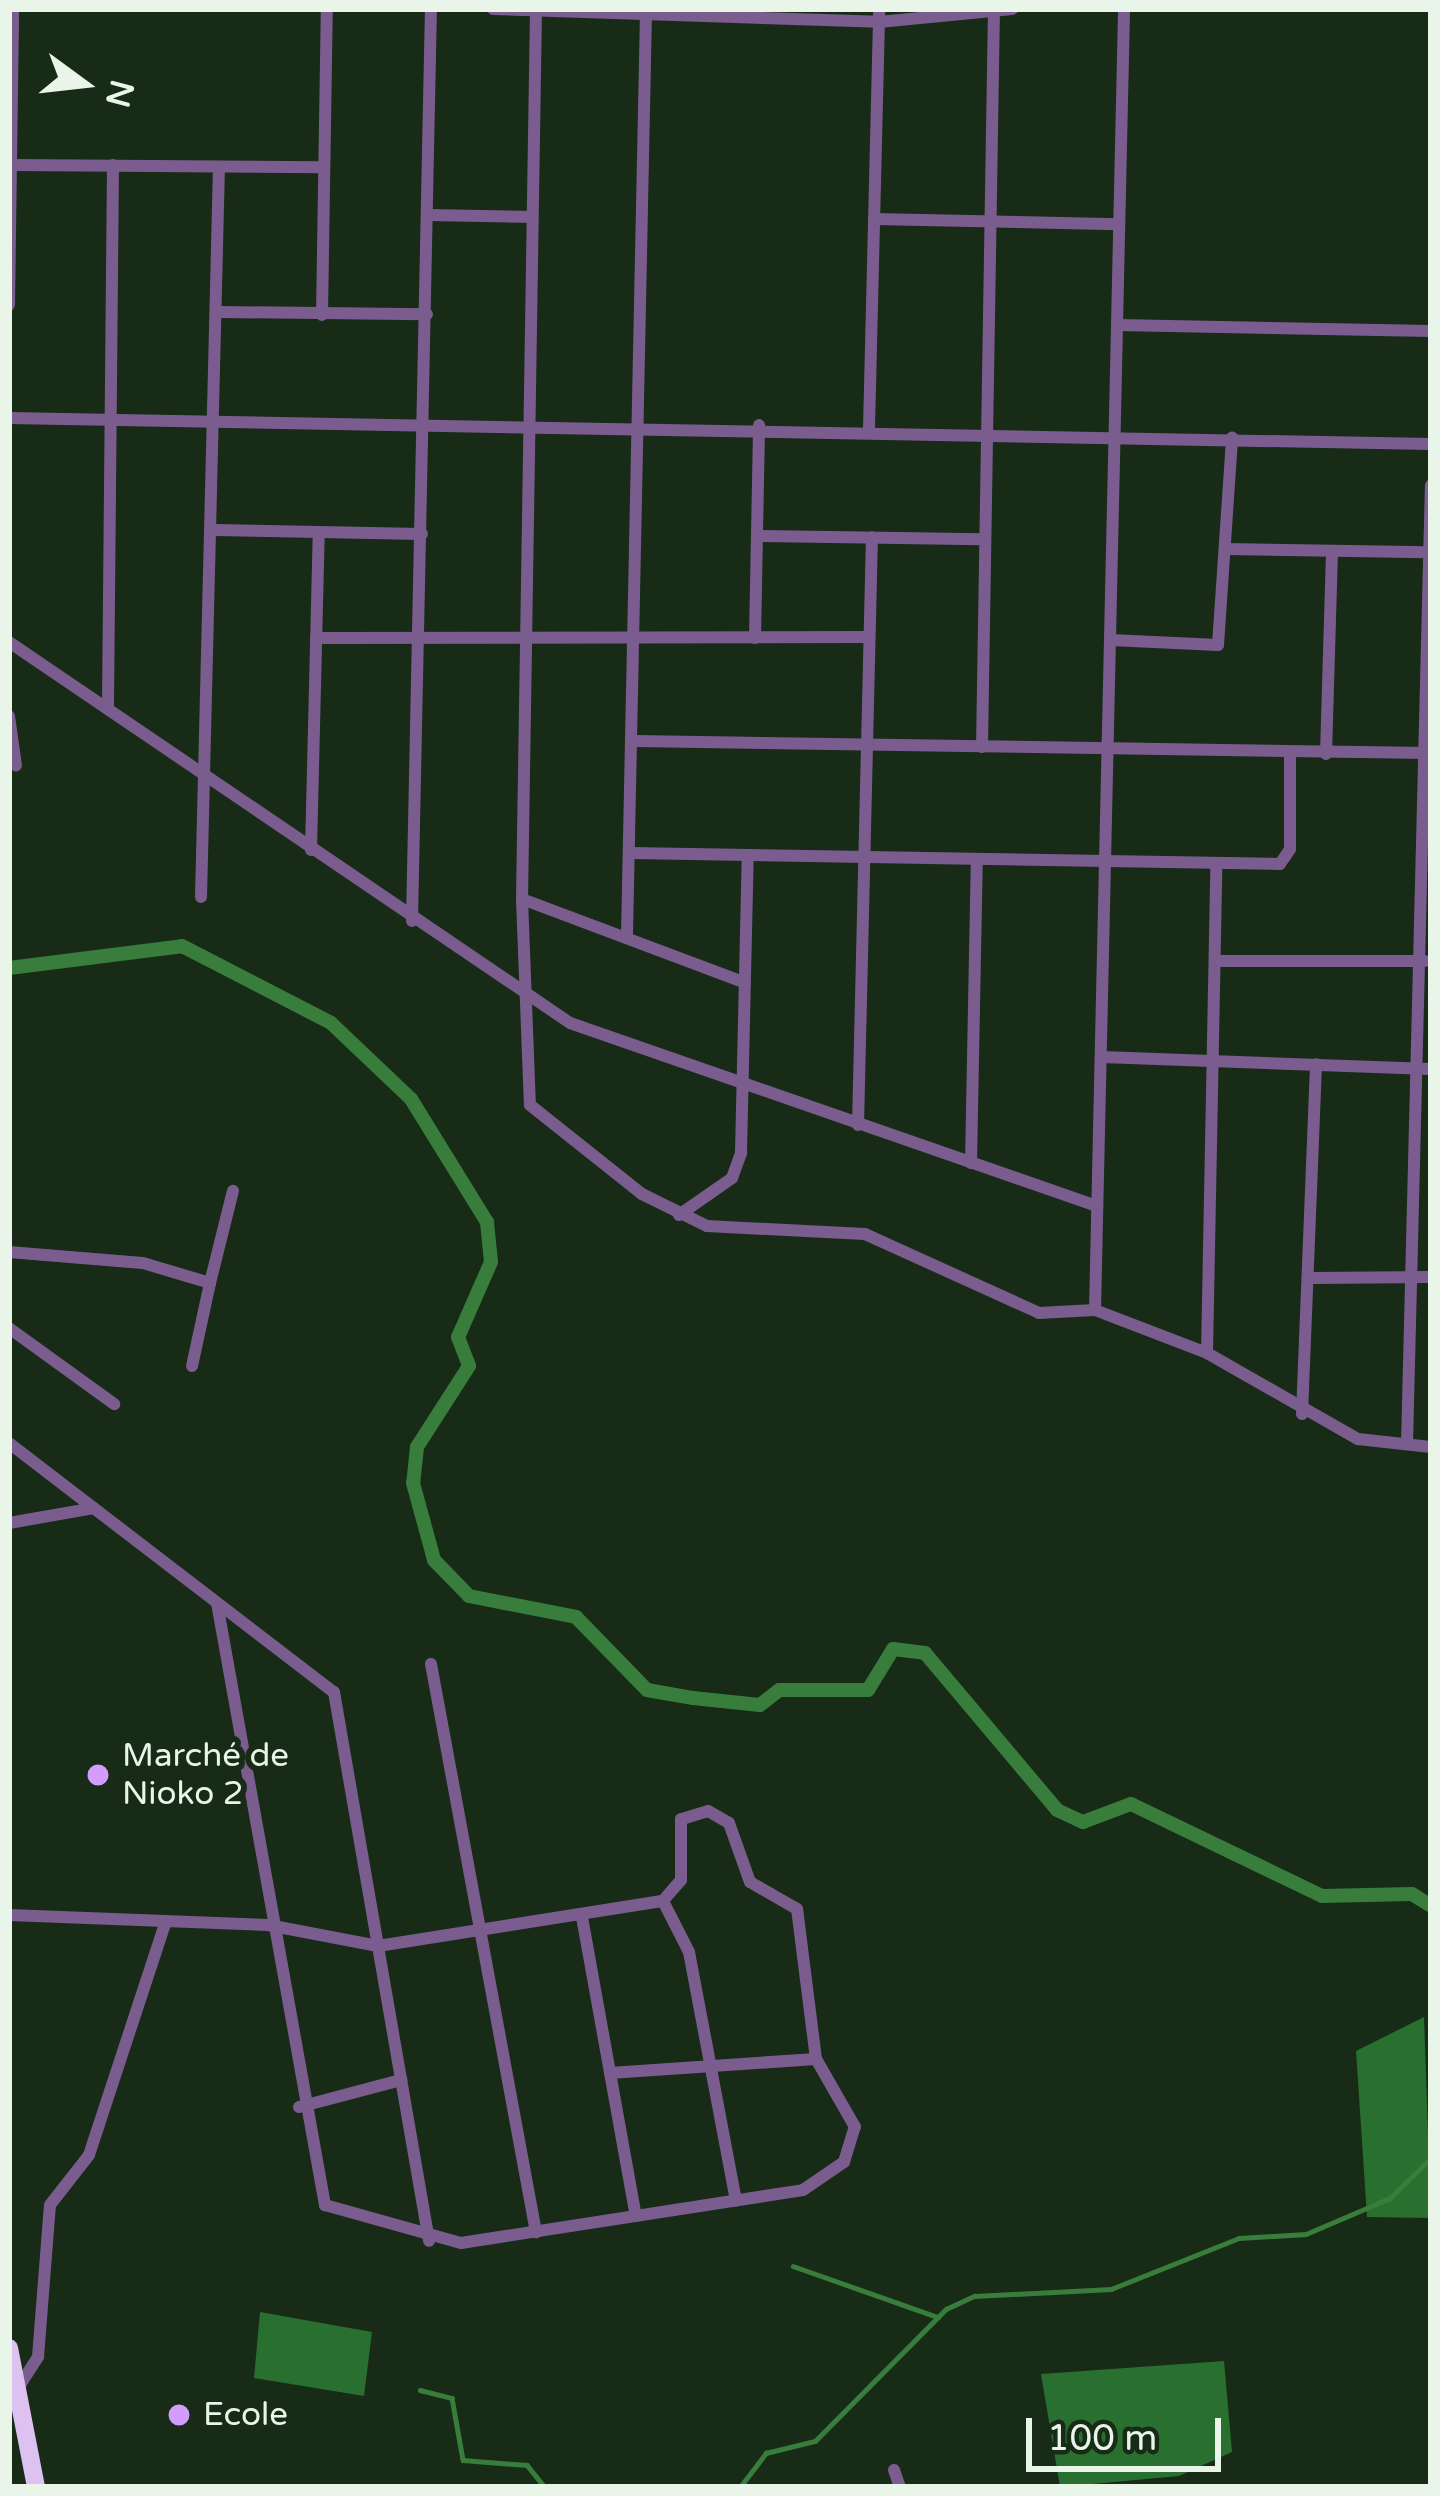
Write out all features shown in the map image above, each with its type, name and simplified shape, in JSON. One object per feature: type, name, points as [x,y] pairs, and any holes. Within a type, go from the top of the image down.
[{"type":"highway","points":[[9,2348],[14,2400],[36,2487]]},
{"type":"street","points":[[9,305],[13,9]]},
{"type":"street","points":[[322,314],[327,9]]},
{"type":"street","points":[[412,921],[422,641],[431,9]]},
{"type":"street","points":[[494,9],[764,15],[1012,9]]},
{"type":"street","points":[[1095,1310],[1124,9]]},
{"type":"street","points":[[536,10],[522,899],[529,1001],[525,1092],[542,1122],[679,1215],[733,1231],[865,1234],[1039,1313],[1095,1310],[1207,1353],[1302,1414],[1358,1439],[1431,1447]]},
{"type":"street","points":[[982,747],[983,431],[994,10]]},
{"type":"street","points":[[627,935],[635,741],[646,12]]},
{"type":"street","points":[[869,428],[879,15]]},
{"type":"street","points":[[11,165],[323,167]]},
{"type":"street","points":[[108,705],[113,165]]},
{"type":"street","points":[[201,897],[218,423],[219,168]]},
{"type":"street","points":[[428,215],[532,217]]},
{"type":"street","points":[[874,219],[1120,224]]},
{"type":"street","points":[[220,312],[427,314]]},
{"type":"street","points":[[1117,326],[1431,331]]},
{"type":"street","points":[[9,418],[110,423],[759,425],[1431,444]]},
{"type":"street","points":[[754,638],[759,425]]},
{"type":"street","points":[[1111,640],[1218,645],[1232,436]]},
{"type":"street","points":[[1407,1444],[1411,1276],[1425,1171],[1431,484]]},
{"type":"street","points":[[215,530],[422,533]]},
{"type":"street","points":[[311,850],[319,533]]},
{"type":"street","points":[[757,536],[982,539]]},
{"type":"street","points":[[857,1124],[872,537]]},
{"type":"street","points":[[1226,549],[1428,552]]},
{"type":"street","points":[[1326,754],[1332,551]]},
{"type":"street","points":[[316,638],[524,640],[635,633],[869,637]]},
{"type":"street","points":[[9,642],[108,705],[529,1001],[745,1088],[1097,1206]]},
{"type":"street","points":[[9,716],[16,766]]},
{"type":"street","points":[[635,741],[1109,754],[1429,754]]},
{"type":"street","points":[[631,854],[977,862],[1286,860],[1290,754]]},
{"type":"street","points":[[679,1215],[739,1167],[745,1088],[748,855]]},
{"type":"street","points":[[971,1163],[977,862]]},
{"type":"street","points":[[1207,1353],[1219,1062],[1216,864]]},
{"type":"street","points":[[522,899],[745,983]]},
{"type":"street","points":[[1218,962],[1425,961]]},
{"type":"street","points":[[1102,1058],[1427,1069]]},
{"type":"street","points":[[1302,1414],[1313,1278],[1316,1064]]},
{"type":"street","points":[[192,1366],[232,1191]]},
{"type":"street","points":[[9,1252],[143,1263],[210,1283]]},
{"type":"street","points":[[1313,1278],[1431,1277]]},
{"type":"street","points":[[9,1328],[114,1404]]},
{"type":"street","points":[[9,1443],[334,1693],[429,2241]]},
{"type":"street","points":[[9,1523],[94,1508]]},
{"type":"street","points":[[9,1915],[268,1925],[378,1946],[484,1932],[663,1901],[683,1873],[680,1819],[722,1816],[746,1877],[797,1909],[816,2059],[855,2126],[849,2154],[803,2190],[536,2232],[429,2241],[325,2205],[299,2107],[268,1925],[217,1604]]},
{"type":"street","points":[[431,1664],[536,2232]]},
{"type":"street","points":[[663,1901],[689,1952],[736,2200]]},
{"type":"street","points":[[582,1917],[636,2216]]},
{"type":"street","points":[[14,2400],[41,2338],[50,2205],[89,2155],[166,1921]]},
{"type":"street","points":[[610,2073],[816,2059]]},
{"type":"street","points":[[299,2107],[401,2080]]},
{"type":"street","points":[[894,2470],[900,2487]]},
{"type":"green space","points":[[1424,2017],[1431,2218],[1367,2217],[1356,2051]]},
{"type":"green space","points":[[260,2312],[372,2332],[364,2396],[254,2378]]},
{"type":"green space","points":[[1224,2361],[1232,2452],[1179,2476],[1060,2487],[1041,2374]]},
{"type":"waterway","points":[[9,968],[182,946],[331,1023],[411,1099],[487,1222],[491,1262],[458,1337],[469,1366],[417,1447],[413,1483],[434,1560],[469,1596],[576,1617],[647,1690],[693,1698],[760,1705],[779,1690],[868,1690],[893,1649],[925,1653],[1057,1810],[1083,1822],[1131,1804],[1322,1896],[1412,1894],[1431,1906]]},
{"type":"waterway","points":[[740,2487],[766,2453],[815,2441],[946,2309],[974,2296],[1111,2289],[1239,2238],[1306,2234],[1390,2198],[1431,2158]]},
{"type":"waterway","points":[[793,2266],[938,2317]]},
{"type":"waterway","points":[[420,2390],[452,2398],[463,2460],[527,2465],[545,2487]]},
{"type":"waterway","points":[[594,2487],[682,2487]]},
{"type":"place","name":"Marché de Nioko 2","points":[[98,1775]]},
{"type":"place","name":"Ecole","points":[[179,2415]]}]
